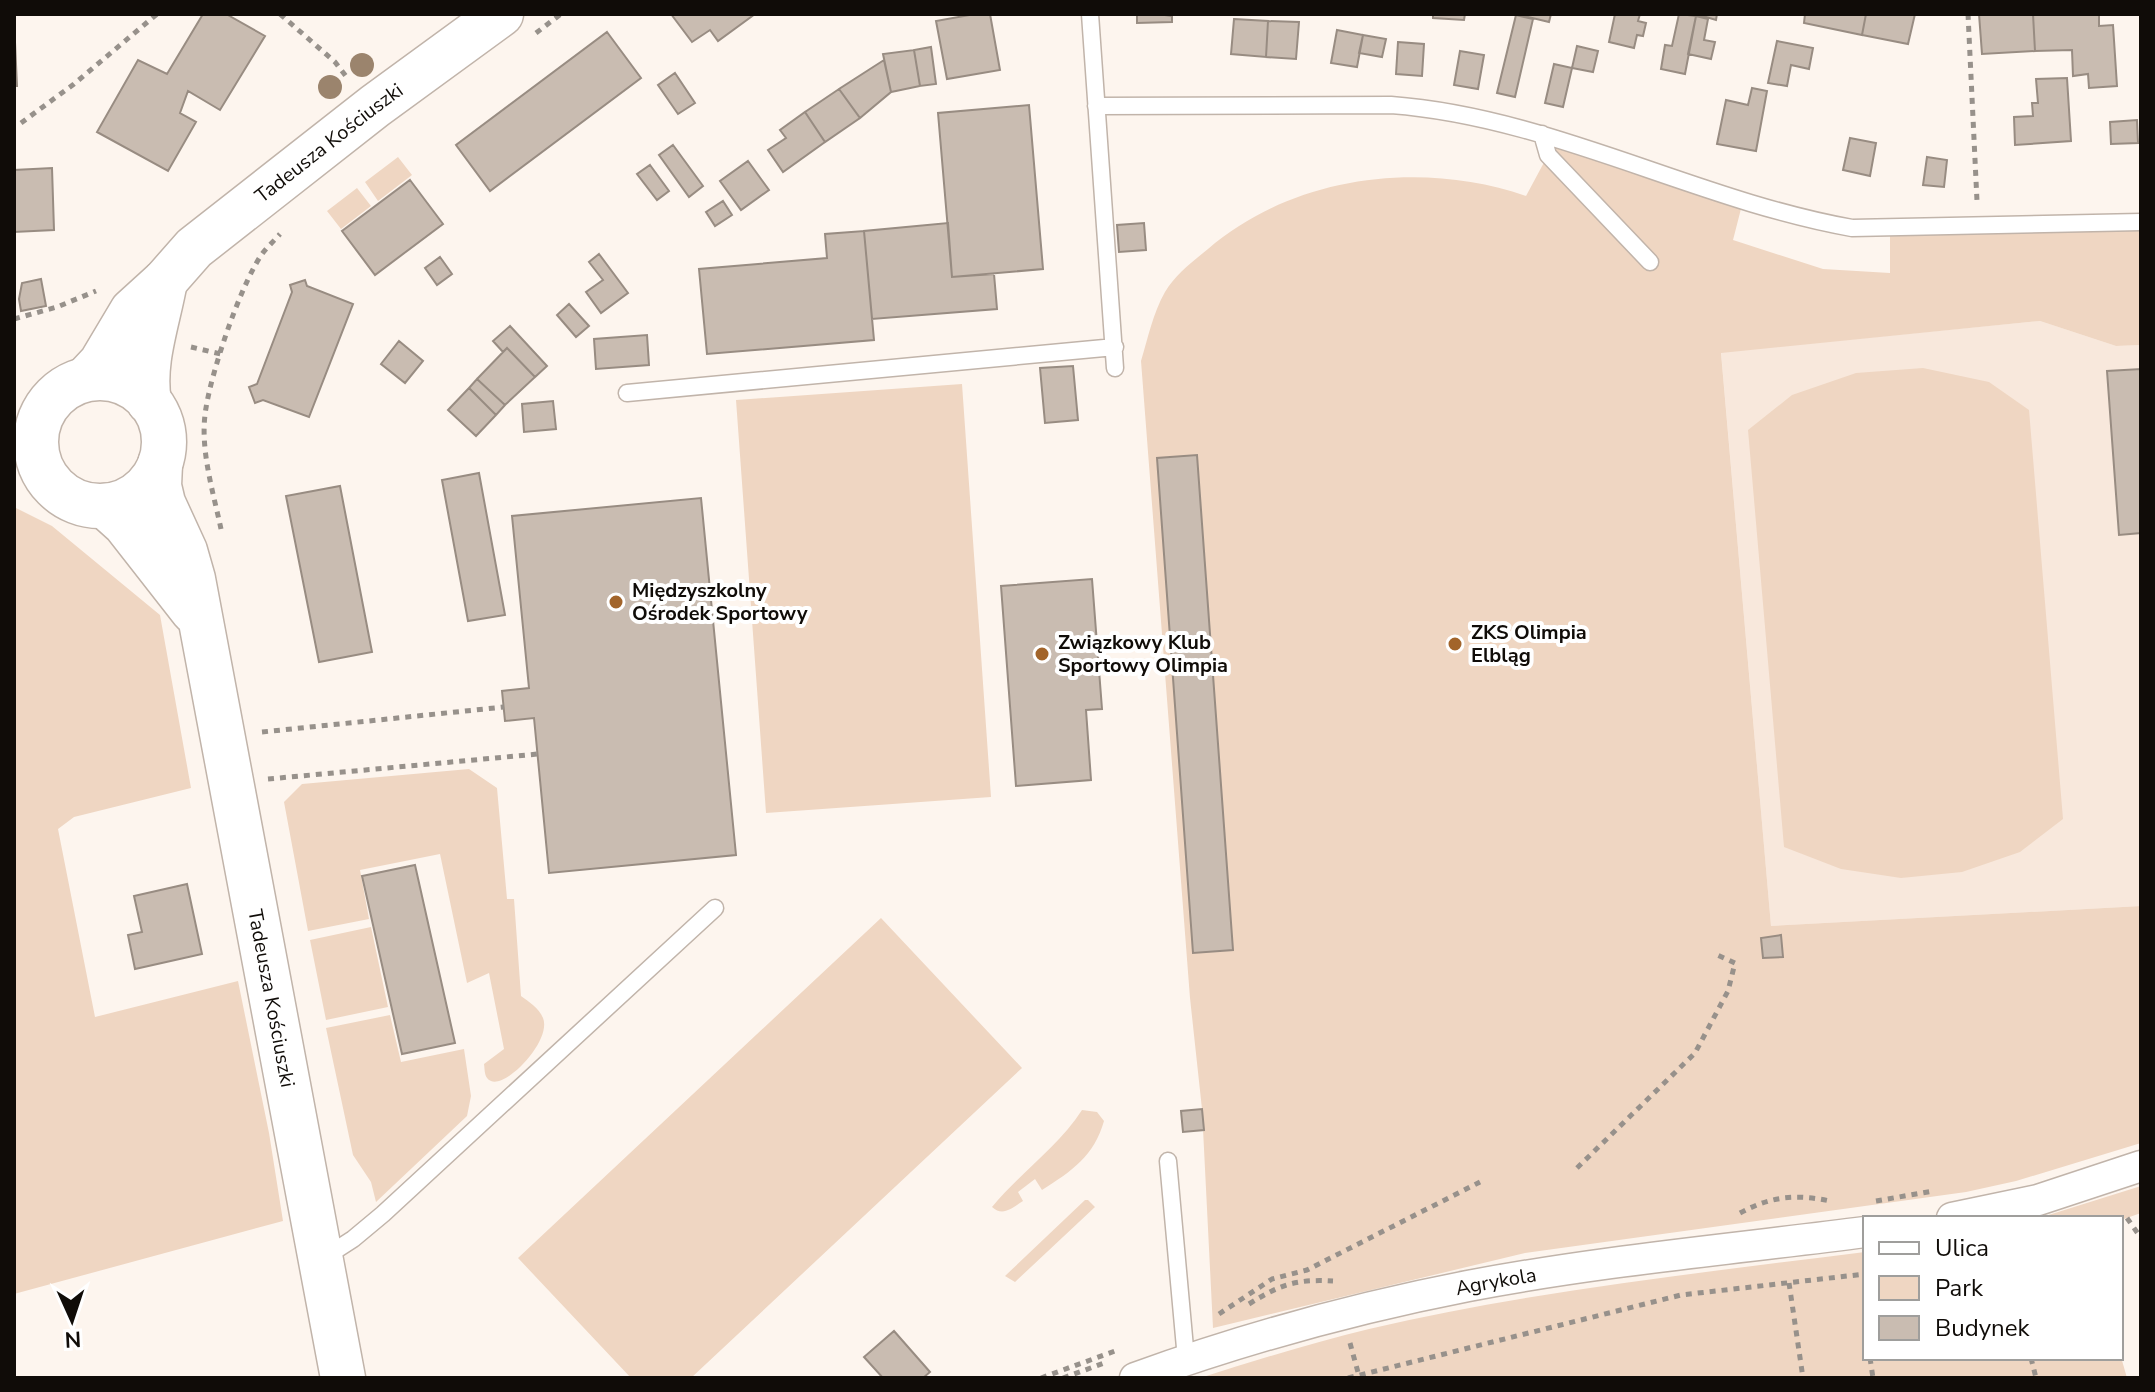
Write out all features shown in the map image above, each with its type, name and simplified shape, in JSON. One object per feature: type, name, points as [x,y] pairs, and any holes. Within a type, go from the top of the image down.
[{"type":"street","name":"Tadeusza Kościuszki","points":[[72,386],[101,363],[132,311],[219,227],[375,106],[513,28]]},
{"type":"street","name":"Tadeusza Kościuszki","points":[[149,402],[145,382],[147,366],[165,281]]},
{"type":"street","points":[[14,403],[38,400],[72,386],[104,378],[137,390],[158,415],[164,448],[151,480],[139,493],[123,502],[105,506],[75,501],[61,493],[28,460],[36,453],[37,428],[47,405],[72,386]]},
{"type":"street","name":"Tadeusza Kościuszki","points":[[160,464],[159,486],[163,503],[185,551],[199,619],[343,1378]]},
{"type":"street","name":"Tadeusza Kościuszki","points":[[105,506],[125,524],[199,619]]},
{"type":"street","points":[[1962,1216],[2038,1200],[2141,1166]]},
{"type":"street","name":"Agrykola","points":[[1135,1378],[1186,1359],[1293,1327],[1468,1286],[1577,1268],[1863,1232]]},
{"type":"lane","points":[[1090,14],[1115,368]]},
{"type":"lane","points":[[1096,106],[1391,105],[1455,113],[1542,134],[1743,201],[1852,228],[2141,222]]},
{"type":"lane","points":[[1542,134],[1548,155],[1650,262]]},
{"type":"lane","points":[[627,393],[1115,347]]},
{"type":"lane","points":[[321,1260],[383,1214],[715,908]]},
{"type":"lane","points":[[1168,1161],[1186,1359]]},
{"type":"path","points":[[21,123],[74,84],[157,14]]},
{"type":"path","points":[[280,14],[335,62],[352,83]]},
{"type":"path","points":[[513,28],[561,14]]},
{"type":"path","points":[[1968,14],[1978,226]]},
{"type":"path","points":[[222,533],[209,472],[205,409],[246,286],[260,256],[285,229]]},
{"type":"path","points":[[256,721],[258,733],[504,707]]},
{"type":"path","points":[[267,794],[264,779],[538,754]]},
{"type":"path","points":[[1577,1168],[1695,1053],[1728,991],[1735,963],[1715,954]]},
{"type":"path","points":[[1182,1326],[1220,1314],[1272,1279],[1307,1270],[1480,1182]]},
{"type":"path","points":[[2127,1218],[2141,1238]]},
{"type":"path","points":[[1348,1378],[1681,1295],[1863,1274]]},
{"type":"path","points":[[1789,1283],[1803,1378]]},
{"type":"path","points":[[1041,1378],[1126,1347]]},
{"type":"shaded area","points":[[2040,321],[2116,346],[2141,345],[2141,906],[1771,926],[1721,352]]},
{"type":"green space","name":"ZKS Olimpia Elbląg","points":[[1542,134],[1743,201],[1733,240],[1823,269],[1890,273],[1890,229],[2141,222],[2141,345],[2116,346],[2040,321],[1721,353],[1771,926],[2141,906],[2141,1143],[2016,1181],[1966,1192],[1525,1253],[1213,1328],[1202,1109],[1190,998],[1141,361],[1157,308],[1169,286],[1190,264],[1242,224],[1279,204],[1319,190],[1360,181],[1402,177],[1445,179],[1486,185],[1526,196],[1548,155]]},
{"type":"green space","points":[[398,157],[412,175],[378,201],[365,182]]},
{"type":"green space","points":[[357,188],[371,206],[341,229],[327,211]]},
{"type":"green space","points":[[1923,368],[1989,382],[2029,410],[2063,819],[2020,852],[1962,872],[1901,878],[1841,869],[1784,847],[1748,430],[1792,395],[1856,373]]},
{"type":"green space","points":[[962,384],[991,797],[766,813],[736,400]]},
{"type":"green space","points":[[14,507],[52,526],[160,615],[191,788],[74,817],[58,829],[95,1017],[238,981],[269,1133],[283,1221],[14,1294]]},
{"type":"green space","points":[[469,769],[497,788],[507,899],[514,899],[521,996],[539,1011],[544,1027],[535,1049],[526,1060],[517,1070],[498,1081],[487,1078],[484,1064],[504,1049],[489,973],[467,983],[440,854],[360,870],[369,919],[308,931],[284,802],[302,784]]},
{"type":"green space","points":[[881,918],[1022,1068],[691,1378],[631,1378],[518,1258]]},
{"type":"green space","points":[[371,927],[388,1007],[326,1020],[310,940]]},
{"type":"green space","points":[[390,1015],[401,1062],[464,1049],[471,1096],[467,1116],[376,1202],[371,1182],[353,1155],[326,1028]]},
{"type":"green space","points":[[1082,1110],[1097,1112],[1104,1121],[1094,1144],[1080,1162],[1042,1190],[1035,1179],[1018,1192],[1023,1201],[1011,1209],[1000,1211],[992,1207],[1062,1136]]},
{"type":"green space","points":[[2141,1186],[2141,1213],[2123,1219],[2123,1216],[2045,1216]]},
{"type":"green space","points":[[1085,1200],[1095,1207],[1015,1282],[1005,1276]]},
{"type":"green space","points":[[1863,1252],[1863,1360],[2122,1360],[2127,1378],[1200,1378],[1348,1334],[1492,1304],[1616,1284]]},
{"type":"building","points":[[203,14],[226,14],[265,36],[220,110],[188,91],[180,113],[196,122],[168,171],[97,132],[138,60],[167,74]]},
{"type":"building","points":[[671,14],[755,14],[718,41],[710,30],[692,42]]},
{"type":"building","points":[[990,14],[1000,70],[947,79],[936,21]]},
{"type":"building","points":[[1137,14],[1166,14],[1172,16],[1172,22],[1137,23]]},
{"type":"building","points":[[1433,14],[1465,14],[1464,20],[1433,18]]},
{"type":"building","points":[[1516,14],[1551,14],[1549,22]]},
{"type":"building","points":[[1615,14],[1640,14],[1638,21],[1646,23],[1643,36],[1637,35],[1634,48],[1609,42]]},
{"type":"building","points":[[1679,14],[1696,16],[1685,74],[1661,69],[1665,45],[1672,46]]},
{"type":"building","points":[[1696,14],[1717,14],[1716,20]]},
{"type":"building","points":[[1805,14],[1866,14],[1862,35],[1804,23]]},
{"type":"building","points":[[1866,14],[1915,14],[1908,44],[1862,35]]},
{"type":"building","points":[[1979,14],[2033,14],[2035,51],[1982,54]]},
{"type":"building","points":[[2033,14],[2099,14],[2099,26],[2113,25],[2117,86],[2089,88],[2088,74],[2073,76],[2072,50],[2035,51]]},
{"type":"building","points":[[1516,15],[1533,19],[1515,97],[1497,93]]},
{"type":"building","points":[[1696,16],[1708,19],[1704,40],[1715,42],[1711,59],[1688,54]]},
{"type":"building","points":[[1234,19],[1268,21],[1266,57],[1231,54]]},
{"type":"building","points":[[14,20],[17,86],[14,86]]},
{"type":"building","points":[[1268,21],[1299,22],[1296,59],[1266,57]]},
{"type":"building","points":[[1337,30],[1363,35],[1357,67],[1331,63]]},
{"type":"building","points":[[607,32],[641,78],[490,191],[456,145]]},
{"type":"building","points":[[1363,35],[1386,39],[1382,57],[1359,53]]},
{"type":"building","points":[[1777,41],[1813,48],[1809,69],[1791,65],[1787,86],[1768,83]]},
{"type":"building","points":[[1398,42],[1424,44],[1422,76],[1396,74]]},
{"type":"building","points":[[1577,46],[1598,51],[1593,72],[1572,68]]},
{"type":"building","points":[[931,47],[936,84],[920,86],[914,50]]},
{"type":"building","points":[[914,50],[920,86],[891,92],[883,54]]},
{"type":"building","points":[[1460,51],[1484,55],[1478,89],[1454,85]]},
{"type":"building","points":[[884,60],[891,92],[860,118],[839,89]]},
{"type":"building","points":[[1554,64],[1572,68],[1563,107],[1545,103]]},
{"type":"building","points":[[675,73],[695,103],[678,114],[658,85]]},
{"type":"building","points":[[2067,78],[2071,141],[2015,145],[2014,117],[2033,116],[2032,103],[2038,103],[2036,79]]},
{"type":"building","points":[[1752,88],[1767,91],[1756,151],[1717,144],[1726,100],[1748,105]]},
{"type":"building","points":[[839,89],[860,118],[825,142],[805,112]]},
{"type":"building","points":[[1029,105],[1043,269],[952,277],[938,113]]},
{"type":"building","points":[[805,112],[825,142],[783,172],[768,150],[786,138],[780,130]]},
{"type":"building","points":[[2137,120],[2138,143],[2111,144],[2110,122]]},
{"type":"building","points":[[1850,138],[1876,143],[1870,176],[1843,170]]},
{"type":"building","points":[[673,145],[703,186],[689,197],[659,155]]},
{"type":"building","points":[[1927,157],[1947,160],[1944,187],[1923,185]]},
{"type":"building","points":[[748,161],[769,190],[741,210],[720,181]]},
{"type":"building","points":[[650,165],[669,191],[657,200],[637,174]]},
{"type":"building","points":[[52,168],[54,230],[14,232],[14,170]]},
{"type":"building","points":[[410,180],[443,224],[375,275],[342,231]]},
{"type":"building","points":[[723,201],[732,215],[715,226],[706,212]]},
{"type":"building","points":[[948,223],[952,277],[994,274],[997,309],[872,319],[864,231]]},
{"type":"building","points":[[1144,223],[1146,250],[1119,252],[1117,225]]},
{"type":"building","points":[[864,231],[874,340],[707,354],[699,269],[827,258],[825,234]]},
{"type":"building","points":[[599,254],[628,293],[601,313],[586,292],[603,280],[589,262]]},
{"type":"building","points":[[440,257],[452,274],[437,285],[425,268]]},
{"type":"building","points":[[41,279],[46,306],[21,311],[19,299],[22,283]]},
{"type":"building","points":[[305,280],[307,286],[353,304],[309,417],[263,400],[255,403],[249,387],[257,384],[292,292],[290,285]]},
{"type":"building","points":[[569,304],[589,326],[576,337],[557,315]]},
{"type":"building","points":[[510,326],[547,366],[535,377],[507,348],[503,352],[493,341]]},
{"type":"building","points":[[647,335],[649,365],[596,369],[594,339]]},
{"type":"building","points":[[399,341],[423,361],[405,383],[381,364]]},
{"type":"building","points":[[507,348],[535,377],[505,405],[477,379]]},
{"type":"building","points":[[1073,366],[1078,420],[1045,423],[1040,368]]},
{"type":"building","points":[[2141,369],[2141,533],[2119,535],[2107,371]]},
{"type":"building","points":[[477,379],[505,405],[496,415],[469,388]]},
{"type":"building","points":[[469,388],[496,415],[476,436],[448,410]]},
{"type":"building","points":[[553,401],[556,429],[524,432],[522,404]]},
{"type":"building","points":[[1197,455],[1233,950],[1193,953],[1157,458]]},
{"type":"building","points":[[479,473],[505,615],[468,621],[442,480]]},
{"type":"building","points":[[340,486],[372,652],[319,662],[286,496]]},
{"type":"building","name":"Międzyszkolny Ośrodek Sportowy","points":[[701,498],[736,855],[549,873],[534,718],[505,721],[502,691],[529,688],[512,516]]},
{"type":"building","points":[[1092,579],[1102,709],[1086,710],[1091,780],[1016,786],[1001,586]]},
{"type":"building","points":[[415,865],[455,1043],[402,1054],[362,876]]},
{"type":"building","points":[[187,884],[202,954],[135,969],[128,935],[142,932],[134,896]]},
{"type":"building","points":[[1781,935],[1783,957],[1763,958],[1761,938]]},
{"type":"building","points":[[1202,1109],[1204,1130],[1183,1132],[1181,1111]]},
{"type":"building","points":[[894,1331],[930,1372],[923,1378],[883,1378],[864,1357]]},
{"type":"place","name":"Międzyszkolny Ośrodek Sportowy","points":[[616,602]]},
{"type":"place","name":"ZKS Olimpia Elbląg","points":[[1455,644]]},
{"type":"place","name":"Związkowy Klub Sportowy Olimpia","points":[[1042,654]]}]
